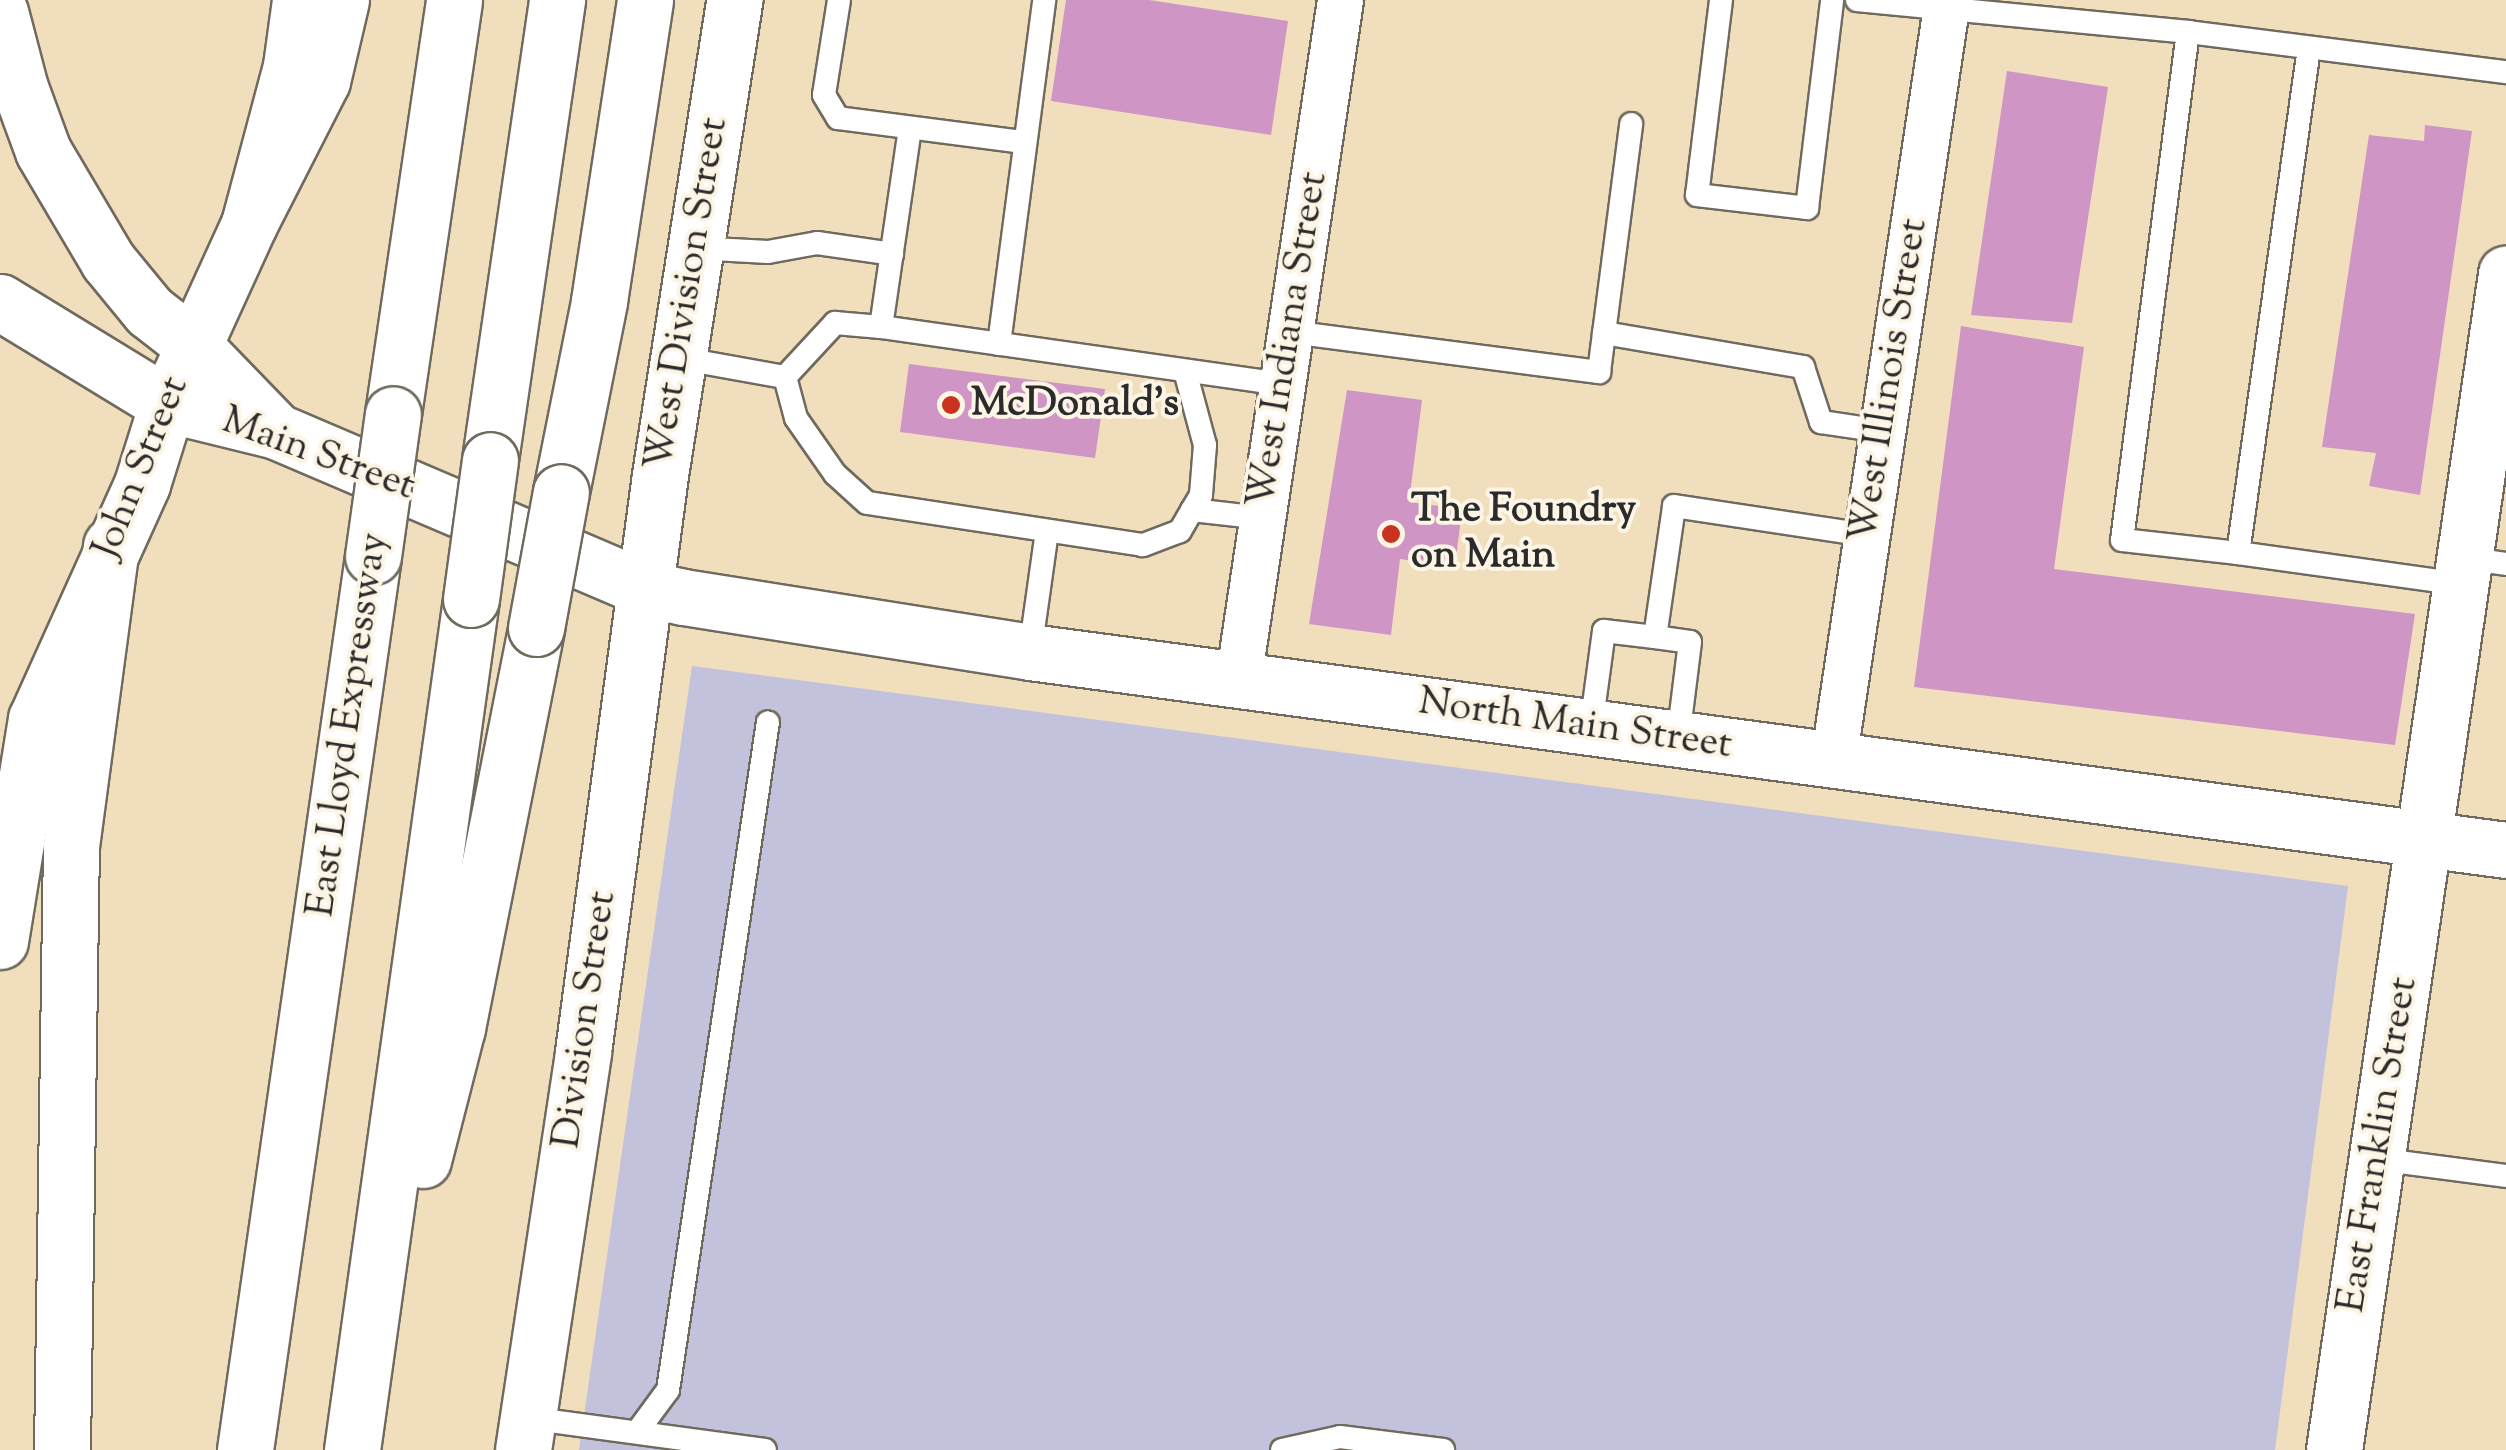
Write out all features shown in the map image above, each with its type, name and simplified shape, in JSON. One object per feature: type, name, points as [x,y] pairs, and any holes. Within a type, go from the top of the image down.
[{"type":"main road","name":"John Street","points":[[0,940],[7,868],[36,719],[110,546],[142,484],[167,404],[249,224],[291,66],[300,0]]},
{"type":"main road","points":[[249,224],[322,81],[341,0]]},
{"type":"main road","name":"East Lloyd Expressway","points":[[245,1450],[454,0]]},
{"type":"main road","points":[[356,1427],[556,0]]},
{"type":"main road","points":[[356,1427],[457,1028],[602,282],[645,0]]},
{"type":"main road","name":"West Division Street","points":[[646,589],[734,0]]},
{"type":"main road","points":[[0,12],[20,88],[66,196],[108,261],[139,298],[194,346],[276,431]]},
{"type":"main road","name":"East Franklin Street","points":[[2334,1450],[2424,839],[2477,568],[2506,274]]},
{"type":"main road","name":"Main Street","points":[[0,302],[167,404],[276,431],[646,589]]},
{"type":"main road","points":[[62,1450],[71,846],[110,546]]},
{"type":"main road","name":"North Main Street","points":[[646,589],[834,624],[1030,652],[2506,850]]},
{"type":"main road","name":"Division Street","points":[[526,1434],[646,589]]},
{"type":"street","name":"West Indiana Street","points":[[1238,680],[1340,0]]},
{"type":"street","name":"West Illinois Street","points":[[1833,761],[1946,5]]},
{"type":"lane","points":[[838,0],[824,96],[838,118],[1024,142]]},
{"type":"lane","points":[[999,344],[1044,0]]},
{"type":"lane","points":[[1720,0],[1696,195],[1808,208],[1832,0]]},
{"type":"lane","points":[[1858,0],[1946,5],[2506,72]]},
{"type":"lane","points":[[2188,32],[2122,540],[2238,554],[2477,568]]},
{"type":"lane","points":[[2238,554],[2309,48]]},
{"type":"lane","points":[[1291,332],[1599,372],[1631,124]]},
{"type":"lane","points":[[881,328],[910,128]]},
{"type":"lane","points":[[696,248],[768,252],[817,242],[892,254]]},
{"type":"lane","points":[[786,377],[835,323],[1282,384]]},
{"type":"lane","points":[[1604,333],[1802,367],[1821,422],[1882,431]]},
{"type":"lane","points":[[679,358],[786,377]]},
{"type":"lane","points":[[786,377],[796,418],[835,474],[867,502],[1142,545],[1180,532],[1202,495],[1206,445],[1185,371]]},
{"type":"lane","points":[[1655,637],[1674,506],[1866,535]]},
{"type":"lane","points":[[1192,510],[1262,518]]},
{"type":"lane","points":[[1030,652],[1047,530]]},
{"type":"lane","points":[[1591,727],[1604,631],[1655,637],[1690,642],[1678,738]]},
{"type":"lane","points":[[636,1432],[668,1390],[768,722]]},
{"type":"lane","points":[[2376,1159],[2506,1176]]},
{"type":"lane","points":[[526,1434],[636,1432],[765,1450]]},
{"type":"lane","points":[[1282,1450],[1340,1438],[1443,1450]]},
{"type":"shaded area","points":[[692,666],[2348,886],[2275,1450],[579,1450]]},
{"type":"building","points":[[1066,0],[1149,0],[1288,21],[1271,135],[1051,101]]},
{"type":"building","points":[[2007,71],[2108,87],[2072,323],[1971,315]]},
{"type":"building","points":[[2425,125],[2472,131],[2420,495],[2369,486],[2376,453],[2322,447],[2369,135],[2424,141]]},
{"type":"building","points":[[1961,326],[2084,347],[2054,569],[2415,614],[2395,745],[1914,687]]},
{"type":"building","points":[[909,364],[1105,389],[1095,458],[900,432]]},
{"type":"building","name":"The Foundry on Main","points":[[1347,390],[1422,400],[1409,502],[1462,509],[1455,567],[1400,559],[1391,635],[1309,624]]},
{"type":"place","name":"McDonald's","points":[[951,405]]},
{"type":"place","name":"The Foundry on Main","points":[[1391,534]]}]
